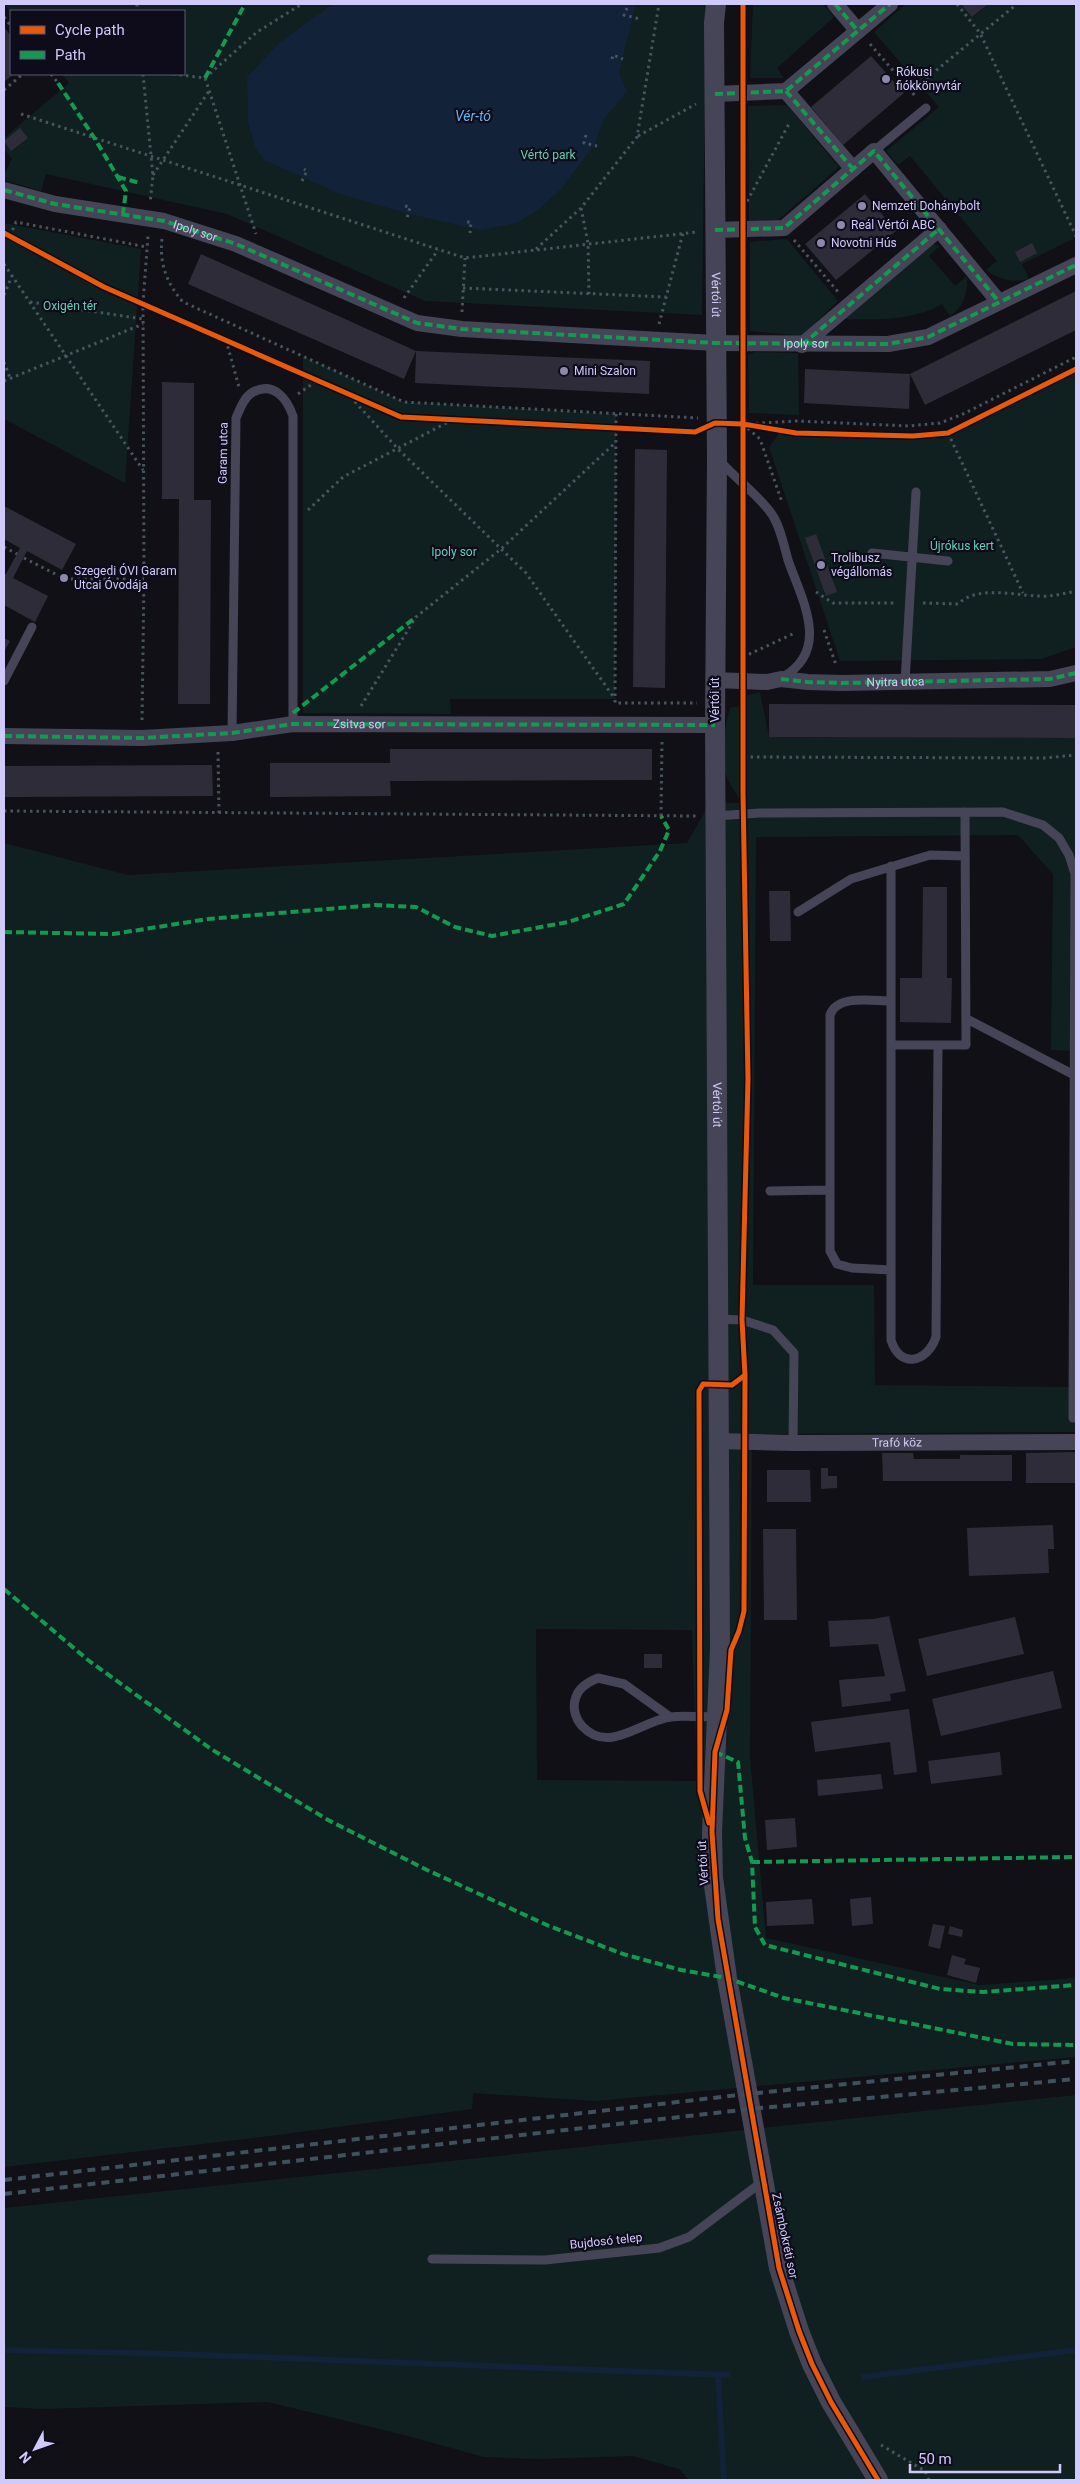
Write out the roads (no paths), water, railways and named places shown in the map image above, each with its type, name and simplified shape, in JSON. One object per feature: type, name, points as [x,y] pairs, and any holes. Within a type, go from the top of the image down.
[{"type":"street","name":"Vértói út","points":[[716,4],[714,23],[715,423],[717,459],[715,816],[720,1649],[712,1832],[713,1878],[727,1978]]},
{"type":"street","points":[[836,4],[858,31]]},
{"type":"street","points":[[715,94],[786,91],[890,4]]},
{"type":"street","points":[[786,91],[853,168]]},
{"type":"street","points":[[715,230],[784,228],[874,151],[999,302]]},
{"type":"street","name":"Ipoly sor","points":[[4,190],[55,204],[157,219],[256,252],[417,322],[462,329],[715,343],[888,344],[928,337],[1076,265]]},
{"type":"street","points":[[802,344],[939,229]]},
{"type":"street","name":"Nyitra utca","points":[[715,680],[767,682],[781,679],[842,683],[905,682],[1050,679],[1076,673]]},
{"type":"street","name":"Zsitva sor","points":[[4,736],[142,738],[225,733],[293,724],[715,725]]},
{"type":"street","name":"Trafó köz","points":[[718,1442],[1076,1442]]},
{"type":"street","name":"Zsámbokréti sor","points":[[727,1978],[779,2268],[799,2331],[831,2402],[878,2480]]},
{"type":"lane","points":[[874,151],[926,108]]},
{"type":"lane","name":"Garam utca","points":[[225,733],[236,418],[243,402],[252,392],[264,389],[278,393],[288,402],[293,416],[293,724]]},
{"type":"lane","points":[[717,459],[773,515],[810,626],[809,644],[802,662],[793,672],[781,679]]},
{"type":"lane","points":[[905,682],[916,492]]},
{"type":"lane","points":[[872,553],[948,561]]},
{"type":"lane","points":[[4,681],[32,627]]},
{"type":"lane","points":[[892,1045],[966,1045],[964,812]]},
{"type":"lane","points":[[715,816],[760,813],[1003,812],[1043,826],[1059,838],[1069,855],[1074,874],[1073,1418]]},
{"type":"lane","points":[[798,912],[852,879],[930,855],[965,856]]},
{"type":"lane","points":[[891,866],[891,1340],[894,1348],[900,1355],[911,1359],[921,1358],[932,1348],[936,1337],[938,1045]]},
{"type":"lane","points":[[891,1001],[850,1001],[837,1004],[832,1008],[830,1015],[830,1251],[837,1264],[852,1268],[891,1270]]},
{"type":"lane","points":[[967,1018],[1074,1075]]},
{"type":"lane","points":[[770,1191],[830,1190]]},
{"type":"lane","points":[[717,1319],[742,1320],[773,1330],[794,1353],[793,1443]]},
{"type":"lane","points":[[670,1717],[624,1684],[598,1678],[581,1688],[574,1705],[579,1722],[587,1731],[604,1739],[614,1738],[670,1717],[717,1716]]},
{"type":"lane","name":"Bujdosó telep","points":[[432,2259],[545,2260],[659,2248],[689,2236],[763,2181]]},
{"type":"water","name":"Vér-tó","points":[[333,4],[636,4],[619,73],[627,91],[603,121],[595,144],[561,189],[539,209],[517,223],[480,230],[409,214],[340,194],[264,160],[255,147],[248,122],[247,77],[279,43]]},
{"type":"waterway","points":[[4,2350],[175,2354],[728,2375]]},
{"type":"waterway","points":[[864,2377],[1076,2350]]},
{"type":"waterway","points":[[718,2375],[724,2480]]},
{"type":"railway","points":[[4,2180],[747,2094],[1076,2061]]},
{"type":"railway","points":[[4,2194],[750,2109],[1076,2079]]},
{"type":"place","name":"Rókusi fiókkönyvtár","points":[[886,79]]},
{"type":"place","name":"Nemzeti Dohánybolt","points":[[862,206]]},
{"type":"place","name":"Reál Vértói ABC","points":[[841,225]]},
{"type":"place","name":"Novotni Hús","points":[[821,243]]},
{"type":"place","name":"Mini Szalon","points":[[564,371]]},
{"type":"place","name":"Trolibusz végállomás","points":[[821,565]]},
{"type":"place","name":"Szegedi ÓVI Garam Utcai Óvodája","points":[[64,578]]},
{"type":"park label","name":"Vértó park","points":[[548,155]]},
{"type":"park label","name":"Oxigén tér","points":[[70,306]]},
{"type":"park label","name":"Újrókus kert","points":[[962,546]]}]
